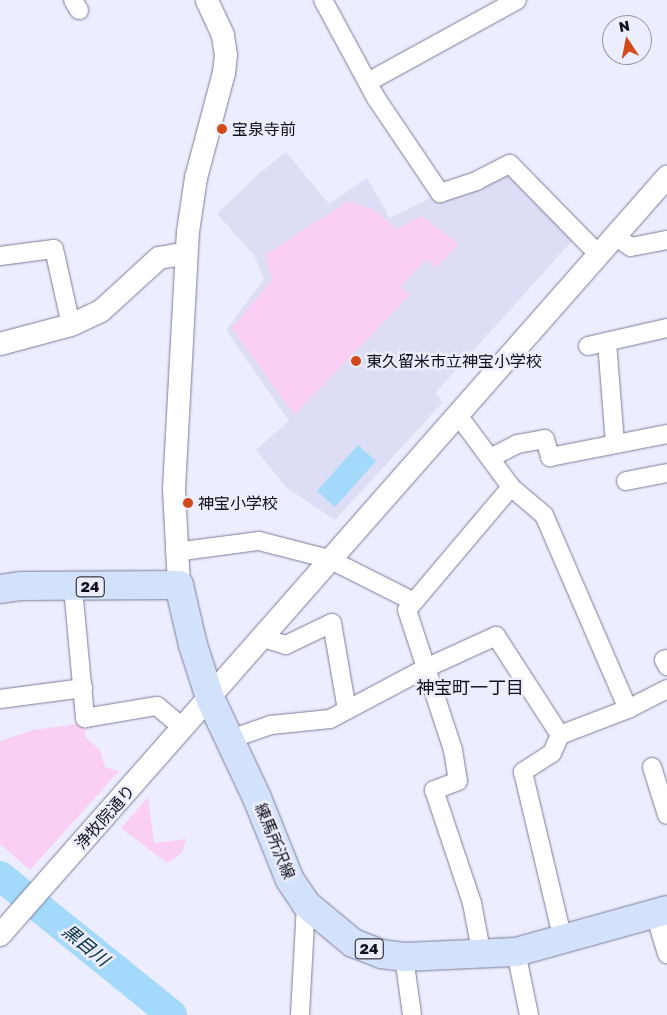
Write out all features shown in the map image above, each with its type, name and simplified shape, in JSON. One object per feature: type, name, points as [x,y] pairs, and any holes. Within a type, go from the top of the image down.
[{"type":"main road","name":"24","points":[[0,589],[22,586],[73,588],[179,585]]},
{"type":"main road","name":"練馬所沢線","points":[[179,585],[193,644],[210,698],[228,740],[257,798],[290,880],[306,904],[354,943],[381,954],[404,957],[482,956],[516,952],[661,912]]},
{"type":"street","points":[[179,585],[175,552],[174,488],[186,253],[196,178],[225,64],[224,35],[207,0]]},
{"type":"street","points":[[323,0],[368,82],[440,193],[476,181],[510,164],[599,254]]},
{"type":"street","points":[[368,82],[517,0]]},
{"type":"street","name":"浄牧院通り","points":[[0,935],[184,729],[329,559],[667,177]]},
{"type":"street","points":[[615,236],[631,248],[667,240]]},
{"type":"street","points":[[0,256],[54,249],[70,325]]},
{"type":"street","points":[[0,344],[70,325],[101,311],[159,258],[186,253]]},
{"type":"street","points":[[588,346],[667,328]]},
{"type":"street","points":[[607,342],[615,443]]},
{"type":"street","points":[[458,415],[492,457],[511,488],[544,515],[628,709]]},
{"type":"street","points":[[492,457],[517,444],[545,439],[550,457],[667,434]]},
{"type":"street","points":[[626,481],[667,473]]},
{"type":"street","points":[[482,956],[472,902],[434,790],[458,781],[453,750],[406,610],[511,488]]},
{"type":"street","points":[[175,552],[259,541],[329,559],[414,602]]},
{"type":"street","points":[[73,588],[85,718],[157,706],[184,729]]},
{"type":"street","points":[[263,638],[286,645],[332,623],[347,710]]},
{"type":"street","points":[[228,740],[271,725],[330,719],[426,668],[496,636],[560,735]]},
{"type":"street","points":[[667,659],[664,660],[667,666]]},
{"type":"street","points":[[0,699],[83,688]]},
{"type":"street","points":[[563,940],[524,772],[552,753],[560,735],[628,709],[667,689]]},
{"type":"street","points":[[652,767],[667,815]]},
{"type":"street","points":[[300,1015],[306,904]]},
{"type":"street","points":[[661,912],[667,954]]},
{"type":"street","points":[[516,952],[529,1015]]},
{"type":"street","points":[[404,957],[412,1015]]},
{"type":"shaded area","name":"東久留米市立神宝小学校","points":[[286,152],[329,204],[367,178],[390,218],[434,196],[508,170],[573,235],[571,242],[436,392],[442,403],[335,520],[286,487],[256,450],[289,421],[226,330],[264,279],[254,255],[217,214],[257,175]]},
{"type":"shaded area","points":[[348,201],[373,209],[397,229],[421,216],[459,244],[436,268],[426,259],[401,286],[410,295],[294,415],[232,328],[272,280],[265,255]]},
{"type":"shaded area","points":[[84,723],[85,737],[100,750],[105,767],[119,771],[30,870],[0,844],[0,741],[33,730]]},
{"type":"shaded area","points":[[148,797],[154,843],[186,839],[182,853],[167,863],[121,828]]},
{"type":"water","points":[[358,445],[376,461],[335,507],[317,491]]},
{"type":"waterway","name":"黒目川","points":[[0,876],[172,1015]]},
{"type":"place","name":"宝泉寺前","points":[[222,129]]},
{"type":"place","name":"東久留米市立神宝小学校","points":[[356,361]]},
{"type":"place","name":"神宝小学校","points":[[188,503]]},
{"type":"district","name":"神宝町一丁目","points":[[470,687]]}]
